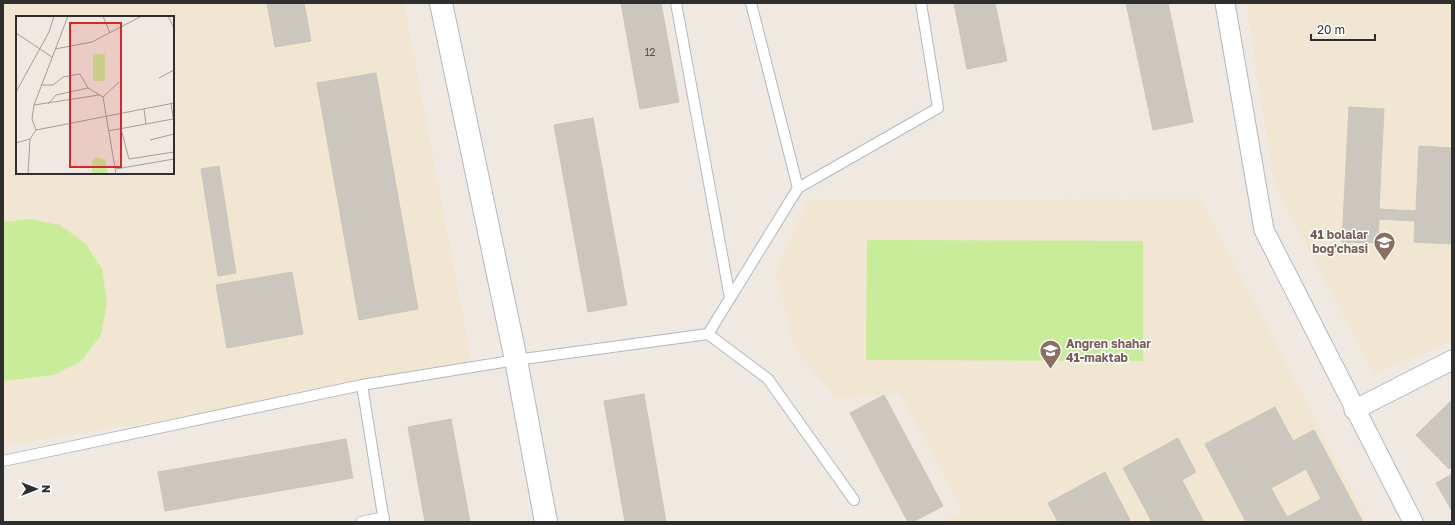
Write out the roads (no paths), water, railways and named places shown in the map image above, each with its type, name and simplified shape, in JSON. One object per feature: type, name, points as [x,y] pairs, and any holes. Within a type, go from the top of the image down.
[{"type":"street","points":[[441,3],[516,360],[546,522]]},
{"type":"street","points":[[1225,3],[1264,230],[1354,410],[1413,522]]},
{"type":"street","points":[[1354,410],[1452,360]]},
{"type":"lane","points":[[676,3],[730,298]]},
{"type":"lane","points":[[751,3],[798,188]]},
{"type":"lane","points":[[708,334],[798,188],[938,108],[921,3]]},
{"type":"lane","points":[[3,461],[362,385],[516,360],[708,334],[768,379],[854,500]]},
{"type":"lane","points":[[361,522],[384,520],[362,385]]},
{"type":"place","name":"41 bolalar bog'chasi","points":[[1384,262]]},
{"type":"place","name":"Angren shahar 41-maktab","points":[[1051,370]]}]
